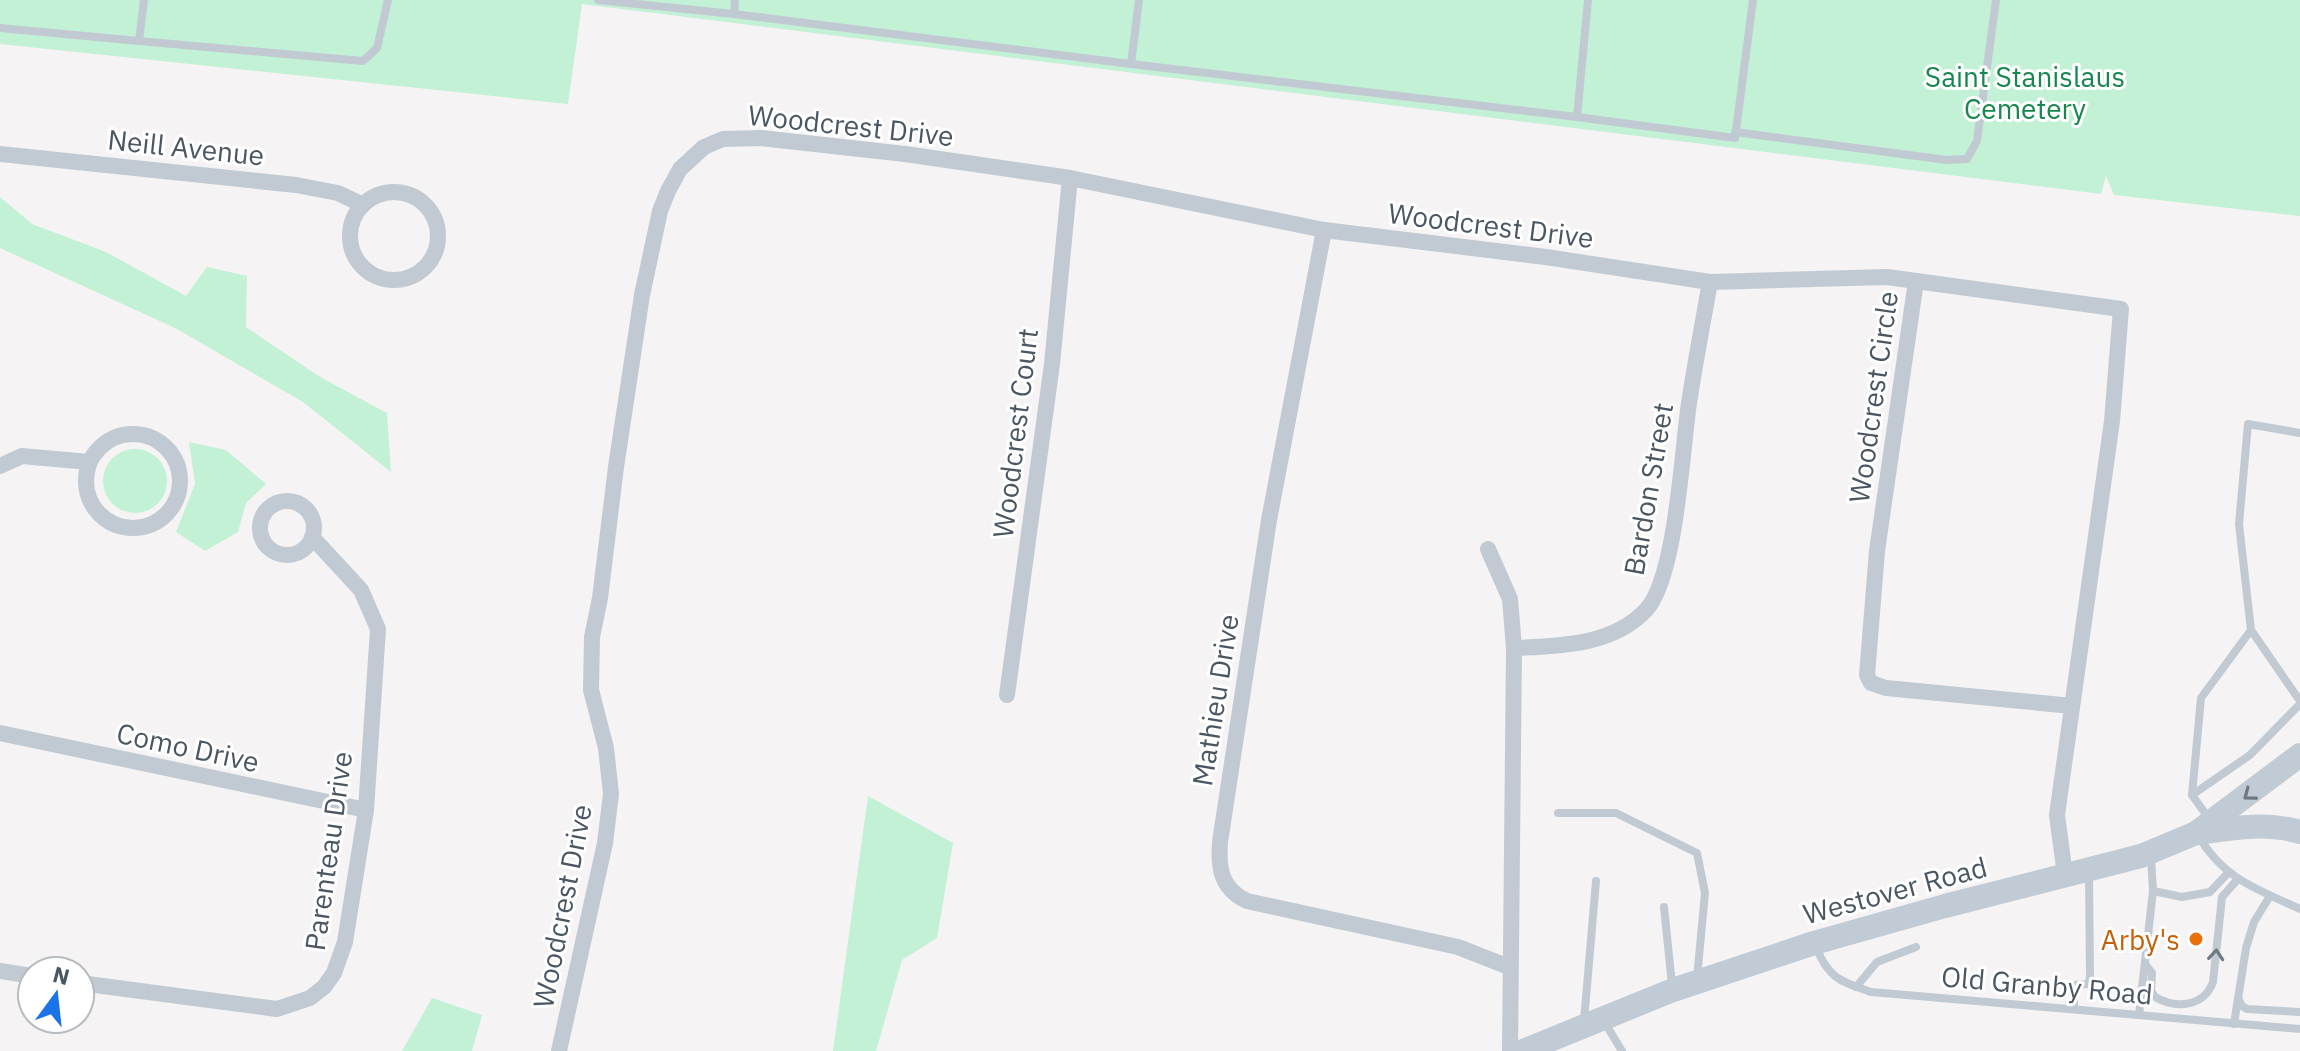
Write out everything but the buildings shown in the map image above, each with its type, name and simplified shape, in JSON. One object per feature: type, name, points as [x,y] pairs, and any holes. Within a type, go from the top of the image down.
[{"type":"main road","name":"Westover Road","points":[[1523,1051],[1673,990],[1814,943],[2150,853],[2204,828],[2300,755]]},
{"type":"main road","name":"Westover Road","points":[[2204,828],[2282,827],[2300,832]]},
{"type":"street","name":"Woodcrest Drive","points":[[559,1051],[605,843],[611,794],[606,748],[591,690],[592,637],[642,295],[660,211],[673,180],[688,160],[704,147],[723,139],[745,138],[905,154],[1070,178],[1324,230],[1546,257],[1710,282],[1887,277],[1916,281]]},
{"type":"street","name":"Neill Avenue","points":[[0,154],[296,185],[338,193],[363,205]]},
{"type":"street","name":"Woodcrest Court","points":[[1007,695],[1052,364],[1070,178]]},
{"type":"street","points":[[391,192],[406,193],[429,208],[439,234],[437,248],[422,271],[409,278],[382,278],[368,272],[358,261],[351,247],[350,232],[354,217],[363,205],[376,196],[391,192]]},
{"type":"street","name":"Mathieu Drive","points":[[1324,230],[1269,520],[1222,827],[1219,865],[1226,885],[1235,895],[1247,901],[1458,947],[1509,967]]},
{"type":"street","name":"Woodcrest Circle","points":[[2065,875],[2057,815],[2112,421],[2121,309],[1916,281],[1877,551],[1867,675],[1871,683],[1886,688],[2072,706]]},
{"type":"street","name":"Bardon Street","points":[[1514,648],[1562,645],[1602,637],[1633,622],[1654,601],[1670,547],[1689,401],[1710,282]]},
{"type":"street","points":[[139,433],[166,447],[176,460],[181,475],[180,492],[163,519],[132,529],[116,526],[103,518],[87,492],[85,477],[89,462],[97,449],[109,440],[123,434],[139,433]]},
{"type":"street","points":[[0,466],[22,456],[89,462]]},
{"type":"street","name":"Parenteau Drive","points":[[96,985],[277,1009],[310,998],[324,987],[341,958],[366,810],[378,629],[361,590],[312,537]]},
{"type":"street","points":[[1488,549],[1510,599],[1514,648],[1510,1051]]},
{"type":"street","name":"Como Drive","points":[[0,733],[366,810]]},
{"type":"lane","points":[[139,41],[144,0]]},
{"type":"lane","points":[[0,28],[363,61],[377,48],[388,0]]},
{"type":"lane","points":[[598,0],[734,14],[1735,138],[1753,0]]},
{"type":"lane","points":[[734,14],[735,0]]},
{"type":"lane","points":[[1131,64],[1139,0]]},
{"type":"lane","points":[[1577,117],[1588,0]]},
{"type":"lane","points":[[1735,132],[1947,160],[1967,159],[1977,141],[1996,0]]},
{"type":"lane","points":[[2192,795],[2250,755],[2300,702],[2251,630],[2239,524],[2248,424],[2300,433]]},
{"type":"lane","points":[[2251,630],[2201,698],[2192,795],[2210,857],[2237,880],[2300,909]]},
{"type":"lane","points":[[1558,813],[1616,813],[1697,853],[1705,893],[1697,982]]},
{"type":"lane","points":[[2139,1015],[2153,891],[2154,873],[2150,853]]},
{"type":"lane","points":[[2074,1009],[2074,985],[2089,984],[2090,976],[2089,869]]},
{"type":"lane","points":[[2153,891],[2182,897],[2210,892],[2228,873]]},
{"type":"lane","points":[[2145,964],[2152,973],[2151,991],[2155,997],[2179,1005],[2193,1004],[2202,997],[2213,982],[2222,897],[2237,880]]},
{"type":"lane","points":[[1596,881],[1600,1020],[1622,1051]]},
{"type":"lane","points":[[2234,1024],[2246,948],[2254,922],[2270,896]]},
{"type":"lane","points":[[1664,907],[1673,990]]},
{"type":"lane","name":"Old Granby Road","points":[[1814,943],[1824,968],[1837,980],[1871,992],[2300,1029]]},
{"type":"lane","points":[[1856,987],[1877,962],[1916,947]]},
{"type":"lane","points":[[2238,997],[2247,1009],[2300,1012]]},
{"type":"green space","name":"Saint Stanislaus Cemetery","points":[[0,0],[2300,0],[2300,216],[2114,195],[2106,176],[2101,194],[582,4],[568,104],[0,44]]},
{"type":"green space","points":[[0,197],[32,224],[106,252],[186,296],[207,267],[247,276],[246,327],[320,377],[387,413],[391,472],[303,402],[175,328],[0,248]]},
{"type":"green space","points":[[189,442],[226,450],[266,484],[246,503],[238,532],[205,551],[176,532],[195,484]]},
{"type":"green space","points":[[129,449],[141,449],[158,458],[165,469],[165,493],[158,504],[141,513],[129,513],[117,508],[108,499],[103,487],[103,475],[108,463],[117,454]]},
{"type":"green space","points":[[868,796],[953,843],[937,938],[902,960],[876,1051],[833,1051]]},
{"type":"green space","points":[[432,998],[482,1015],[472,1051],[402,1051]]},
{"type":"place","name":"Arby's","points":[[2196,939]]}]
